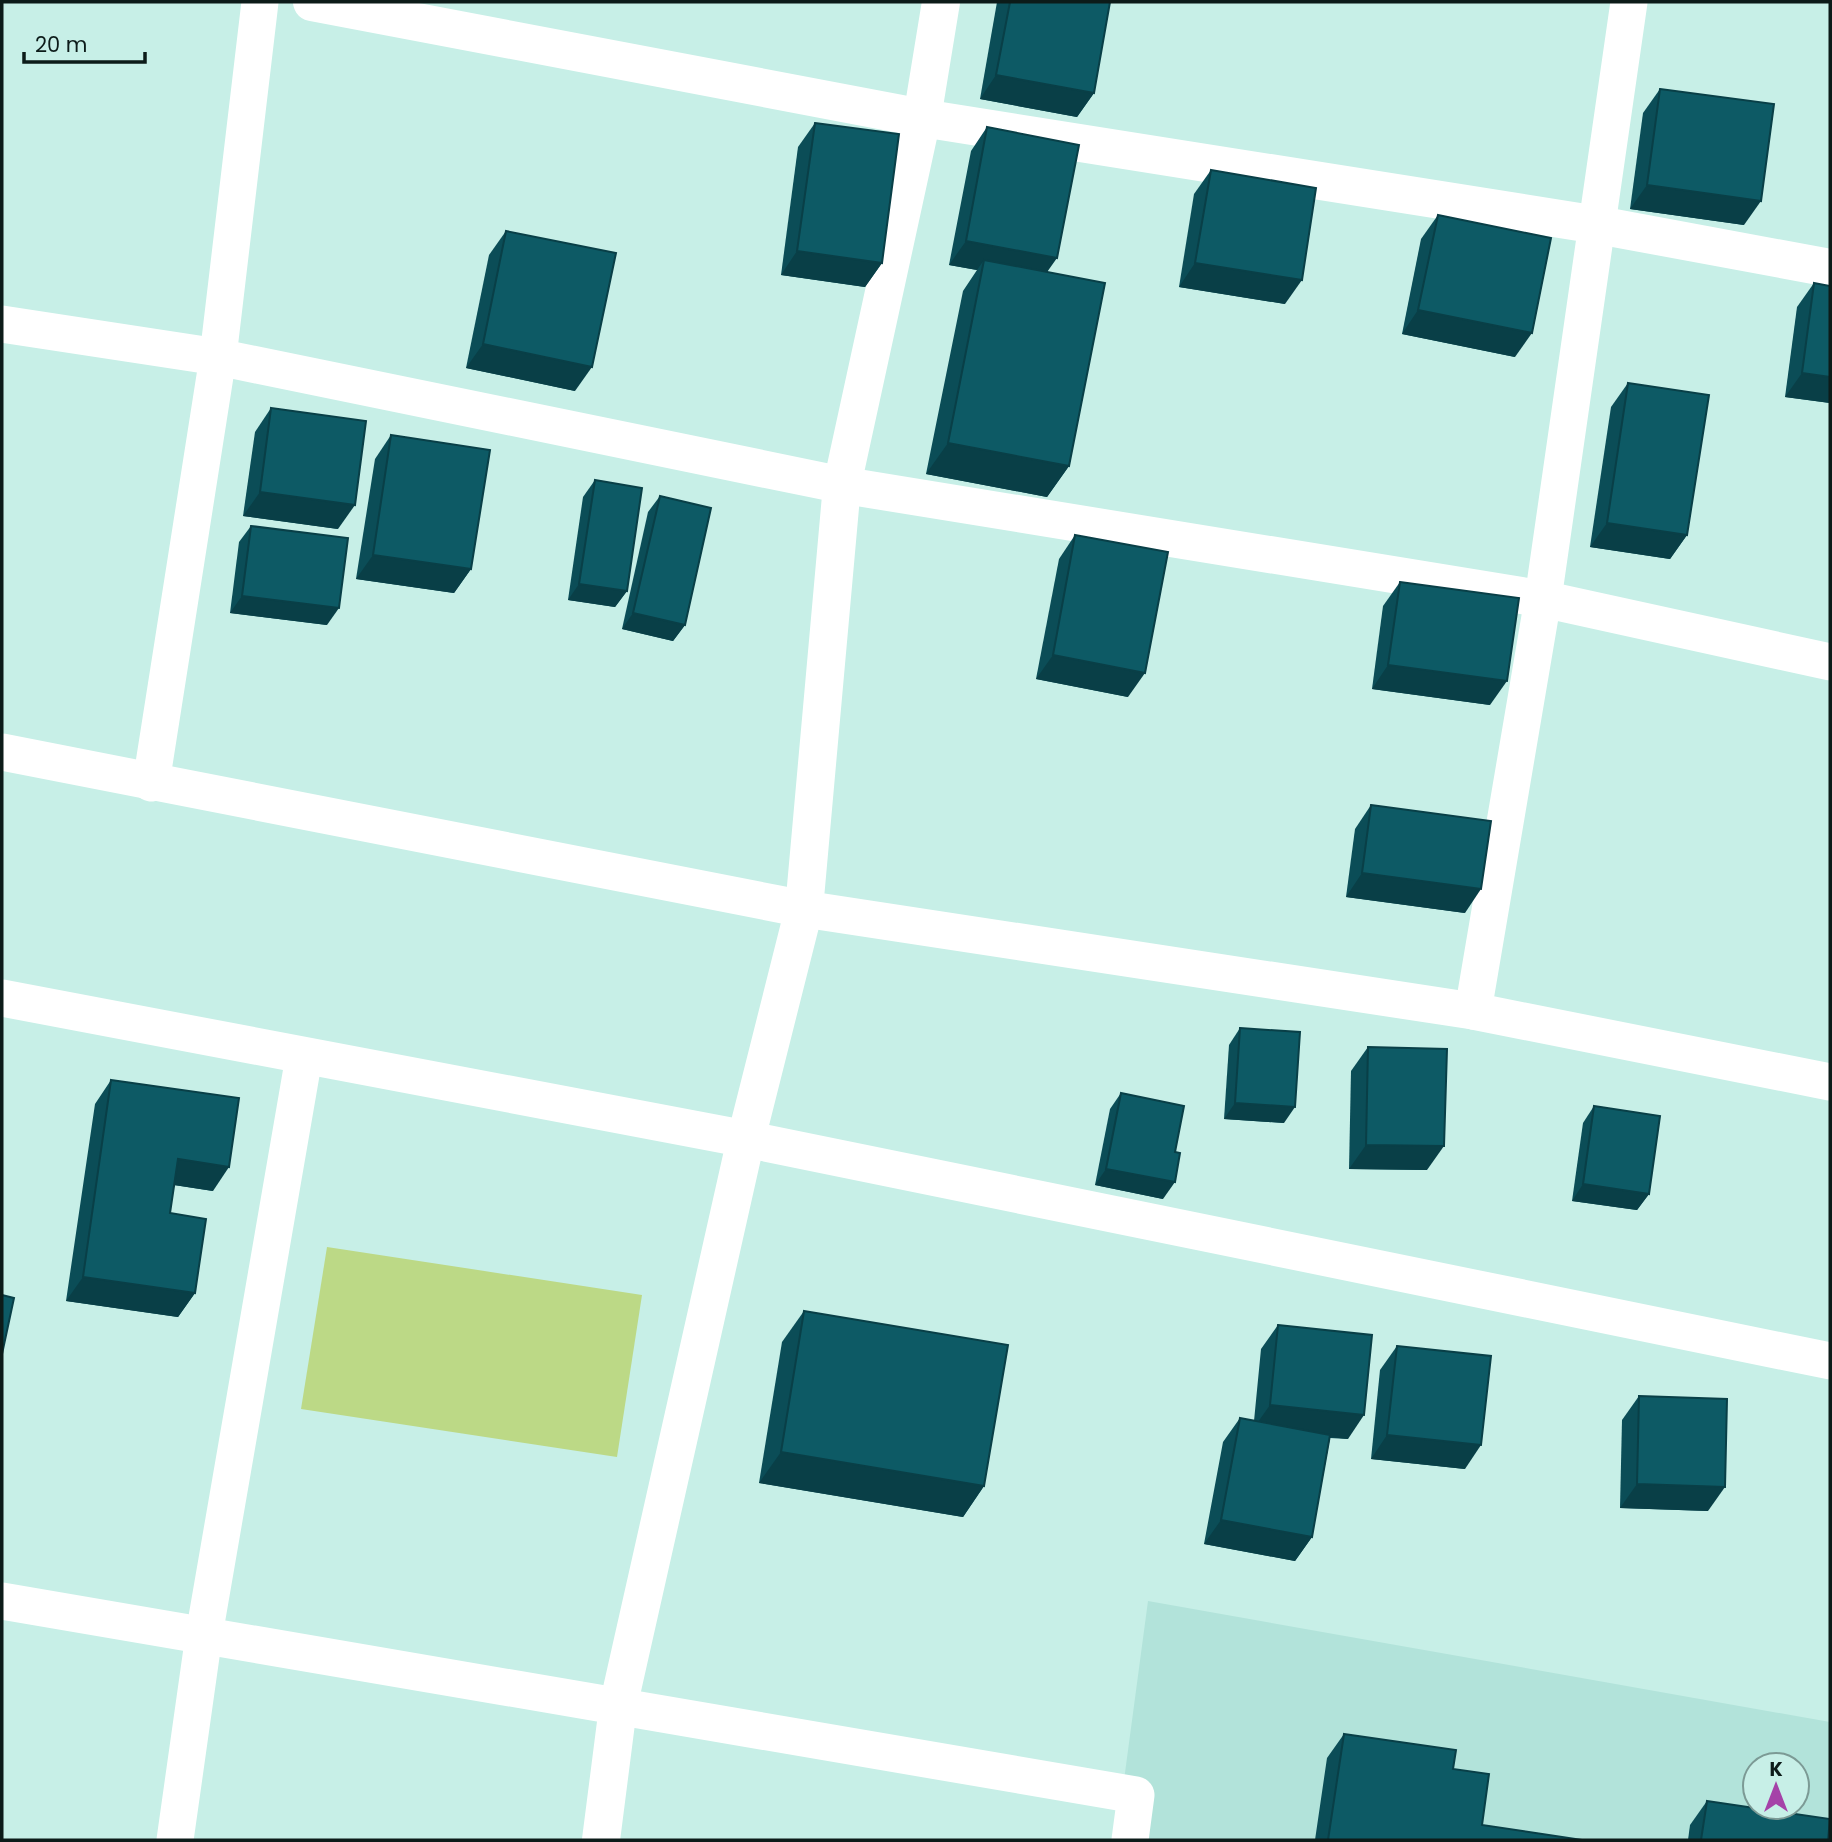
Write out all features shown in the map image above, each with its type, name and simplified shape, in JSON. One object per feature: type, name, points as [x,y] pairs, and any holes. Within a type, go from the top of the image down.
[{"type":"street","points":[[151,783],[218,358],[260,2]]},
{"type":"street","points":[[312,2],[922,118],[1598,225],[1830,268]]},
{"type":"street","points":[[601,1840],[618,1707],[746,1139],[804,909],[842,485],[922,118],[941,2]]},
{"type":"street","points":[[1472,1012],[1543,599],[1629,2]]},
{"type":"street","points":[[2,324],[218,358],[842,485],[1543,599],[1830,662]]},
{"type":"street","points":[[2,752],[804,909],[1472,1012],[1830,1082]]},
{"type":"street","points":[[2,998],[746,1139],[1830,1361]]},
{"type":"street","points":[[175,1840],[204,1635],[304,1057]]},
{"type":"street","points":[[2,1601],[1136,1796],[1130,1840]]},
{"type":"shaded area","points":[[1148,1601],[1830,1722],[1830,1840],[1116,1840]]},
{"type":"green space","points":[[327,1247],[642,1295],[617,1457],[301,1409]]},
{"type":"building","points":[[1010,2],[1110,2],[1094,93],[996,75]]},
{"type":"building","points":[[1660,89],[1774,104],[1761,201],[1647,185]]},
{"type":"building","points":[[815,123],[899,134],[882,263],[797,251]]},
{"type":"building","points":[[987,127],[1079,145],[1057,258],[966,241]]},
{"type":"building","points":[[1211,170],[1316,188],[1302,280],[1195,263]]},
{"type":"building","points":[[1438,215],[1551,238],[1532,333],[1418,310]]},
{"type":"building","points":[[506,231],[616,253],[592,367],[483,344]]},
{"type":"building","points":[[984,260],[1105,283],[1069,466],[948,443]]},
{"type":"building","points":[[1814,283],[1830,286],[1830,377],[1802,373]]},
{"type":"building","points":[[1628,383],[1709,395],[1687,535],[1607,523]]},
{"type":"building","points":[[271,408],[366,421],[355,505],[260,492]]},
{"type":"building","points":[[391,435],[490,450],[471,569],[373,555]]},
{"type":"building","points":[[595,480],[642,488],[627,591],[579,584]]},
{"type":"building","points":[[660,496],[711,508],[685,625],[633,613]]},
{"type":"building","points":[[251,526],[348,538],[339,608],[242,596]]},
{"type":"building","points":[[1075,535],[1168,552],[1145,673],[1053,655]]},
{"type":"building","points":[[1400,582],[1519,598],[1507,681],[1388,665]]},
{"type":"building","points":[[1371,805],[1491,821],[1481,889],[1362,873]]},
{"type":"building","points":[[1240,1028],[1300,1032],[1295,1107],[1235,1103]]},
{"type":"building","points":[[1368,1047],[1447,1049],[1444,1146],[1366,1145]]},
{"type":"building","points":[[111,1080],[239,1098],[229,1167],[178,1159],[170,1213],[206,1219],[195,1293],[83,1277]]},
{"type":"building","points":[[1121,1093],[1184,1106],[1175,1152],[1180,1153],[1175,1182],[1106,1169]]},
{"type":"building","points":[[1594,1106],[1660,1116],[1649,1194],[1583,1184]]},
{"type":"building","points":[[2,1295],[14,1298],[2,1354]]},
{"type":"building","points":[[804,1311],[1008,1345],[984,1486],[781,1452]]},
{"type":"building","points":[[1278,1325],[1372,1335],[1364,1415],[1270,1405]]},
{"type":"building","points":[[1397,1346],[1491,1356],[1481,1445],[1387,1435]]},
{"type":"building","points":[[1639,1396],[1727,1399],[1725,1487],[1637,1484]]},
{"type":"building","points":[[1240,1418],[1330,1435],[1312,1537],[1221,1520]]},
{"type":"building","points":[[1344,1734],[1456,1750],[1453,1769],[1489,1774],[1482,1825],[1582,1840],[1328,1840]]},
{"type":"building","points":[[1707,1801],[1741,1806],[1741,1821],[1811,1821],[1811,1816],[1830,1819],[1828,1840],[1701,1840]]}]
